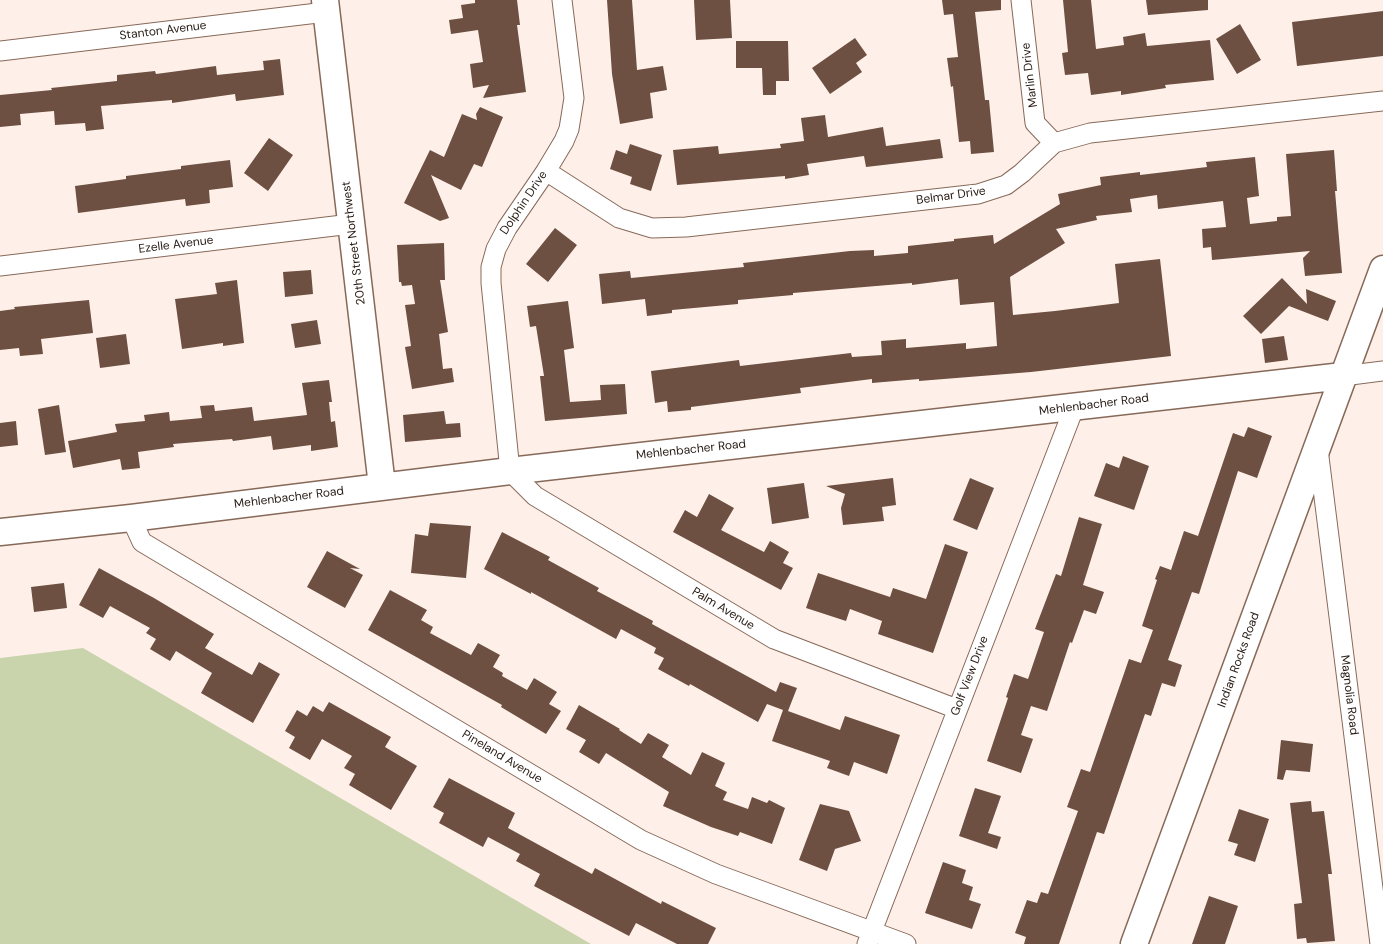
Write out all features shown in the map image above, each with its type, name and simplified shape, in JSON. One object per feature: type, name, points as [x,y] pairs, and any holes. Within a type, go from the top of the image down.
[{"type":"street","name":"Dolphin Drive","points":[[510,471],[491,283],[492,267],[496,248],[507,228],[546,171],[569,129],[574,98],[562,0]]},
{"type":"street","name":"Marlin Drive","points":[[1021,0],[1036,123],[1054,142]]},
{"type":"street","name":"Stanton Avenue","points":[[0,51],[325,6]]},
{"type":"street","name":"20th Street Northwest","points":[[325,6],[382,486]]},
{"type":"street","points":[[1054,142],[1090,133],[1383,101]]},
{"type":"street","name":"Belmar Drive","points":[[546,171],[619,218],[652,228],[686,226],[978,194],[1006,185],[1022,174],[1054,142]]},
{"type":"street","name":"Ezelle Avenue","points":[[0,266],[351,224]]},
{"type":"street","name":"Indian Rocks Road","points":[[1134,944],[1383,269]]},
{"type":"street","name":"Mehlenbacher Road","points":[[0,532],[131,518],[510,471],[1074,408],[1383,371]]},
{"type":"street","name":"Golf View Drive","points":[[870,938],[1074,408]]},
{"type":"street","name":"Magnolia Road","points":[[1318,447],[1380,944]]},
{"type":"street","name":"Palm Avenue","points":[[510,471],[535,496],[774,639],[957,709]]},
{"type":"street","name":"Pineland Avenue","points":[[131,518],[142,542],[642,840],[716,874],[870,938],[906,944]]},
{"type":"green space","points":[[83,648],[591,944],[0,944],[0,658]]},
{"type":"building","points":[[475,0],[517,0],[520,25],[517,25],[526,92],[483,98],[489,85],[473,88],[470,64],[483,62],[478,30],[451,34],[449,20],[463,18],[461,5],[475,3]]},
{"type":"building","points":[[607,0],[632,0],[637,70],[663,66],[667,90],[650,93],[653,118],[620,124],[612,74]]},
{"type":"building","points":[[694,0],[730,0],[732,38],[696,40]]},
{"type":"building","points":[[942,0],[1001,0],[1001,10],[975,12],[985,100],[989,100],[994,152],[971,154],[970,141],[959,142],[953,86],[951,87],[947,58],[958,57],[953,14],[944,15]]},
{"type":"building","points":[[1063,0],[1091,0],[1096,49],[1124,45],[1123,37],[1145,33],[1147,46],[1210,40],[1214,80],[1165,85],[1166,88],[1121,95],[1121,91],[1091,95],[1088,73],[1065,75],[1062,53],[1068,52]]},
{"type":"building","points":[[1146,0],[1208,0],[1208,10],[1148,15]]},
{"type":"building","points":[[1383,11],[1383,56],[1297,66],[1292,22]]},
{"type":"building","points":[[1240,24],[1261,60],[1237,74],[1216,39]]},
{"type":"building","points":[[855,38],[867,55],[856,63],[862,72],[830,94],[812,68]]},
{"type":"building","points":[[736,41],[788,41],[789,81],[776,81],[776,95],[763,95],[762,68],[736,68]]},
{"type":"building","points":[[280,59],[284,95],[236,101],[235,94],[172,103],[172,100],[101,106],[104,129],[86,131],[85,123],[55,125],[54,111],[20,114],[21,125],[0,127],[0,95],[117,81],[117,75],[155,71],[156,74],[216,66],[217,75],[264,70],[263,61]]},
{"type":"building","points":[[480,107],[503,117],[482,167],[474,164],[461,190],[431,175],[449,218],[440,221],[404,203],[430,150],[444,157],[462,114],[477,120],[476,114]]},
{"type":"building","points":[[825,115],[828,137],[883,127],[886,146],[940,139],[943,158],[866,167],[864,156],[807,164],[809,175],[785,179],[785,176],[677,185],[673,150],[718,146],[719,154],[781,148],[780,144],[804,141],[801,118]]},
{"type":"building","points":[[269,138],[293,155],[268,191],[244,173]]},
{"type":"building","points":[[630,144],[662,155],[651,191],[630,184],[632,177],[610,169],[616,150],[627,154]]},
{"type":"building","points":[[1334,150],[1337,191],[1335,191],[1342,273],[1305,276],[1303,258],[1310,251],[1212,260],[1211,247],[1203,248],[1202,229],[1226,227],[1223,201],[1158,209],[1157,195],[1130,199],[1132,212],[1096,216],[1097,220],[1056,229],[1065,243],[1010,277],[1013,315],[1055,311],[1119,303],[1115,264],[1160,259],[1171,356],[1031,372],[919,381],[919,379],[872,383],[872,379],[800,388],[801,393],[691,407],[691,410],[668,412],[667,401],[655,403],[651,371],[739,360],[740,366],[851,353],[852,357],[882,355],[881,341],[906,339],[906,348],[966,343],[966,349],[997,346],[994,302],[960,305],[958,279],[912,285],[912,283],[793,293],[793,295],[738,300],[738,304],[672,310],[672,313],[647,316],[645,299],[602,304],[599,274],[630,271],[631,278],[744,267],[743,263],[850,251],[874,250],[874,256],[908,253],[908,246],[993,235],[994,244],[1060,204],[1058,194],[1101,185],[1100,177],[1140,172],[1140,175],[1207,167],[1206,162],[1255,157],[1259,196],[1247,198],[1250,224],[1277,221],[1277,217],[1291,216],[1286,154]]},
{"type":"building","points":[[230,160],[233,187],[209,190],[210,203],[186,206],[185,199],[78,213],[75,186],[126,179],[126,176],[181,169],[181,166]]},
{"type":"building","points":[[555,228],[577,245],[548,282],[526,264]]},
{"type":"building","points":[[444,243],[445,280],[440,280],[448,332],[439,334],[443,369],[452,368],[454,382],[412,389],[405,347],[411,346],[405,305],[415,304],[412,285],[402,286],[401,282],[399,282],[397,245]]},
{"type":"building","points":[[311,270],[313,294],[285,297],[283,272]]},
{"type":"building","points":[[1282,278],[1307,304],[1306,289],[1336,301],[1328,321],[1289,306],[1261,334],[1243,316]]},
{"type":"building","points":[[237,280],[244,343],[223,346],[223,343],[182,349],[175,299],[217,294],[215,283]]},
{"type":"building","points":[[89,300],[93,333],[41,339],[43,354],[20,356],[19,348],[0,350],[0,311],[15,309],[14,307]]},
{"type":"building","points":[[568,301],[574,348],[564,350],[570,402],[601,400],[600,385],[625,384],[627,414],[545,421],[540,376],[544,376],[536,326],[530,327],[527,306]]},
{"type":"building","points":[[317,320],[321,344],[295,348],[291,324]]},
{"type":"building","points":[[126,334],[130,364],[100,368],[96,338]]},
{"type":"building","points":[[1284,336],[1288,360],[1265,363],[1262,339]]},
{"type":"building","points":[[329,380],[332,402],[329,402],[331,422],[335,421],[338,447],[311,451],[311,445],[273,450],[271,436],[233,441],[232,439],[173,444],[174,447],[138,452],[140,468],[122,470],[120,459],[73,468],[68,441],[117,432],[115,424],[145,421],[144,415],[169,412],[170,421],[202,418],[200,406],[214,405],[215,411],[252,407],[254,421],[307,415],[302,383]]},
{"type":"building","points":[[59,405],[66,452],[45,455],[38,409]]},
{"type":"building","points":[[444,411],[446,424],[460,423],[461,437],[405,442],[403,415]]},
{"type":"building","points":[[16,421],[18,445],[0,447],[0,423]]},
{"type":"building","points":[[1248,427],[1272,436],[1257,478],[1238,471],[1199,594],[1192,592],[1168,660],[1182,665],[1175,687],[1162,683],[1151,716],[1145,714],[1104,834],[1097,832],[1059,944],[1024,944],[1026,937],[1015,933],[1027,900],[1037,903],[1041,892],[1048,894],[1078,811],[1067,807],[1081,769],[1090,772],[1129,659],[1141,663],[1153,630],[1142,626],[1160,566],[1171,570],[1184,531],[1198,536],[1233,433],[1244,437]]},
{"type":"building","points":[[1123,456],[1149,466],[1134,510],[1094,496],[1106,463],[1119,468]]},
{"type":"building","points":[[893,478],[896,505],[882,507],[884,521],[843,525],[841,508],[845,494],[826,486]]},
{"type":"building","points":[[970,478],[994,488],[977,530],[953,520]]},
{"type":"building","points":[[804,483],[809,518],[772,524],[767,488]]},
{"type":"building","points":[[709,494],[734,508],[721,530],[764,552],[770,541],[789,552],[783,563],[793,568],[781,590],[673,532],[685,510],[697,517]]},
{"type":"building","points":[[1079,517],[1102,524],[1083,585],[1104,592],[1096,614],[1084,610],[1072,643],[1070,642],[1047,711],[1031,706],[1021,735],[1033,739],[1021,773],[987,761],[1014,674],[1028,679],[1044,632],[1035,629],[1056,574],[1061,576]]},
{"type":"building","points":[[430,523],[471,526],[466,578],[411,573],[415,534],[428,536]]},
{"type":"building","points":[[502,532],[550,557],[548,560],[599,588],[597,591],[653,621],[652,624],[776,692],[780,682],[797,688],[788,711],[840,730],[845,716],[900,735],[887,774],[854,762],[849,776],[827,768],[830,761],[772,741],[783,710],[767,704],[758,722],[690,684],[689,686],[658,669],[664,658],[654,653],[656,648],[621,629],[616,639],[531,592],[531,594],[484,569]]},
{"type":"building","points":[[945,544],[968,552],[933,653],[878,634],[882,621],[850,609],[846,621],[806,608],[818,573],[890,597],[893,588],[926,599]]},
{"type":"building","points":[[327,551],[360,569],[350,568],[363,575],[345,608],[307,587]]},
{"type":"building","points":[[99,568],[214,634],[205,648],[252,675],[259,662],[280,674],[253,723],[201,693],[212,673],[176,651],[170,661],[150,649],[156,639],[146,633],[150,628],[110,606],[103,618],[79,605]]},
{"type":"building","points":[[64,583],[67,608],[34,612],[31,587]]},
{"type":"building","points":[[390,590],[427,610],[421,620],[433,627],[430,633],[471,655],[478,643],[500,655],[493,667],[503,673],[502,676],[527,690],[534,678],[557,692],[549,704],[561,711],[546,734],[501,707],[502,705],[368,630]]},
{"type":"building","points":[[329,702],[391,737],[385,747],[417,766],[391,810],[349,785],[355,774],[344,768],[352,756],[322,739],[310,760],[289,748],[295,737],[285,731],[297,710],[307,716],[313,706],[323,712]]},
{"type":"building","points":[[579,705],[620,729],[641,744],[648,733],[669,745],[662,757],[691,775],[702,752],[725,763],[715,786],[727,792],[723,800],[748,809],[752,797],[767,803],[769,800],[785,808],[772,844],[740,832],[738,836],[711,827],[663,806],[669,792],[606,753],[599,764],[579,752],[586,740],[566,729]]},
{"type":"building","points":[[1281,740],[1313,744],[1310,772],[1286,770],[1283,780],[1277,779]]},
{"type":"building","points":[[449,778],[515,813],[508,828],[592,874],[595,868],[661,904],[662,901],[716,928],[708,944],[677,944],[636,923],[629,936],[534,886],[540,874],[516,861],[520,854],[488,837],[483,847],[439,823],[444,813],[433,807]]},
{"type":"building","points":[[975,788],[1001,796],[988,833],[1001,837],[997,849],[959,836]]},
{"type":"building","points":[[1311,801],[1312,812],[1324,811],[1332,874],[1328,874],[1335,941],[1307,943],[1306,938],[1297,939],[1294,904],[1302,903],[1290,803]]},
{"type":"building","points":[[820,804],[849,811],[861,841],[835,849],[827,871],[799,860]]},
{"type":"building","points":[[1239,809],[1269,819],[1255,862],[1234,855],[1238,844],[1228,841]]},
{"type":"building","points":[[943,862],[966,870],[962,883],[973,887],[969,900],[981,904],[972,929],[925,913]]},
{"type":"building","points":[[1209,896],[1238,906],[1225,944],[1192,944]]}]
